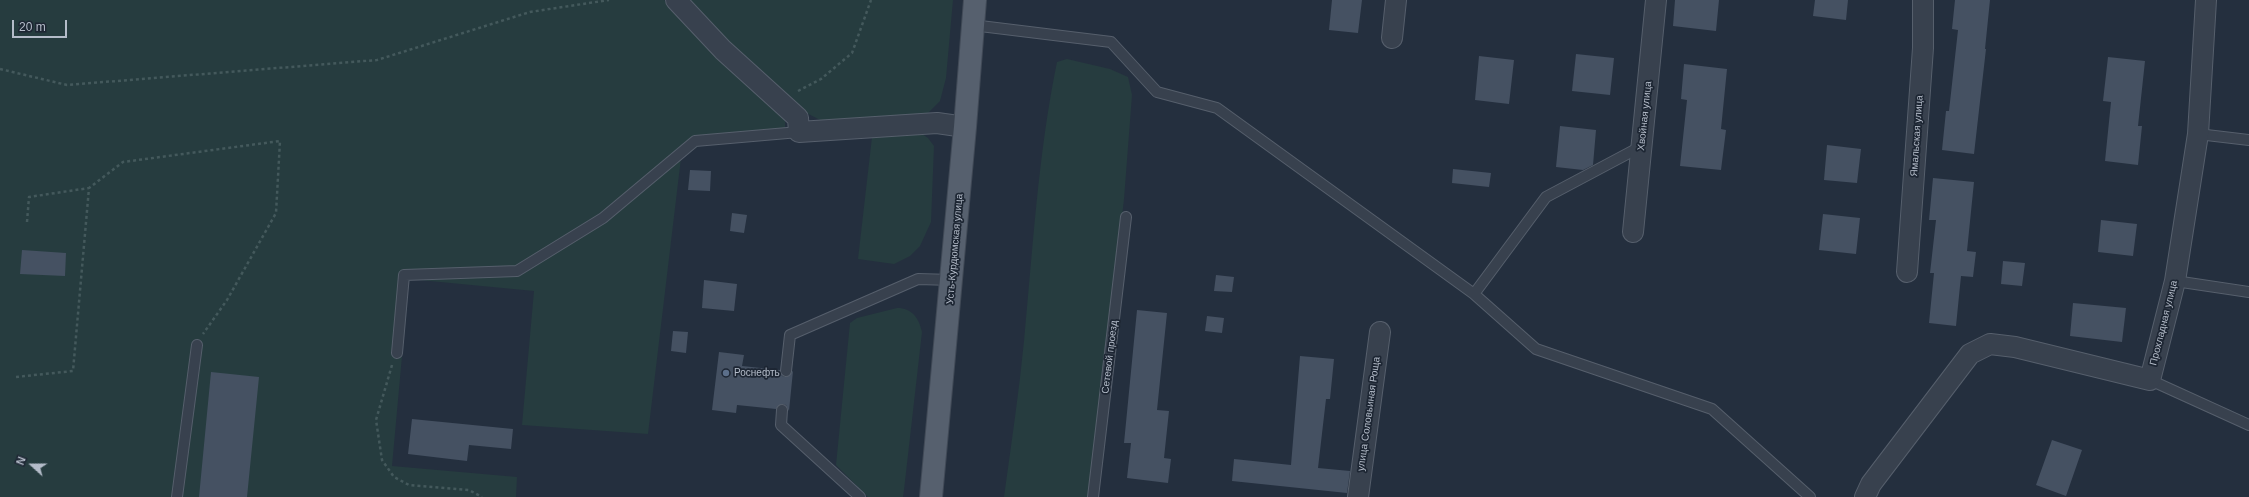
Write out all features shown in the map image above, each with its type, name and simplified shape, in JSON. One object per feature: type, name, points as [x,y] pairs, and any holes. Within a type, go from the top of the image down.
[{"type":"main road","name":"Усть-Курдюмская улица","points":[[931,497],[966,126],[972,25],[975,0]]},
{"type":"street","points":[[676,0],[723,50],[798,118],[799,132],[937,123],[966,126]]},
{"type":"street","points":[[1392,38],[1396,0]]},
{"type":"street","name":"Хвойная улица","points":[[1633,232],[1656,0]]},
{"type":"street","name":"Ямальская улица","points":[[1907,272],[1923,48],[1922,0]]},
{"type":"street","name":"Прохладная улица","points":[[1865,497],[1871,484],[1970,354],[1990,344],[2015,347],[2150,380],[2175,281],[2198,134],[2206,0]]},
{"type":"street","name":"улица Соловьиная Роща","points":[[1358,497],[1380,332]]},
{"type":"lane","points":[[972,25],[1111,42],[1157,92],[1217,108],[1474,294],[1536,349],[1712,409],[1810,497]]},
{"type":"lane","points":[[397,353],[404,276],[517,271],[603,218],[695,141],[799,132]]},
{"type":"lane","points":[[2198,134],[2249,140]]},
{"type":"lane","points":[[1474,294],[1546,197],[1642,146]]},
{"type":"lane","name":"Сетевой проезд","points":[[1093,497],[1126,217]]},
{"type":"lane","points":[[786,371],[790,336],[918,279],[952,280]]},
{"type":"lane","points":[[2175,281],[2249,292]]},
{"type":"lane","points":[[177,497],[196,345]]},
{"type":"lane","points":[[2150,380],[2249,425]]},
{"type":"lane","points":[[782,410],[780,425],[860,497]]},
{"type":"path","points":[[0,69],[67,85],[377,60],[530,12],[609,0]]},
{"type":"path","points":[[780,101],[821,79],[852,53],[871,0]]},
{"type":"path","points":[[27,222],[29,197],[90,188],[123,162],[280,141],[276,213],[226,300],[196,345]]},
{"type":"path","points":[[16,377],[73,371],[90,188]]},
{"type":"path","points":[[397,353],[386,381],[376,420],[382,460],[394,477],[409,485],[469,490],[482,497]]},
{"type":"green space","points":[[0,0],[664,0],[718,56],[785,116],[785,139],[702,144],[681,158],[648,434],[522,425],[534,291],[409,279],[392,466],[517,477],[516,497],[0,497]]},
{"type":"green space","points":[[687,0],[953,0],[946,78],[940,101],[926,115],[832,122],[820,120],[799,109],[730,45]]},
{"type":"green space","points":[[1067,59],[1110,69],[1128,77],[1132,95],[1124,199],[1091,497],[1004,497],[1022,360],[1045,131],[1057,62]]},
{"type":"green space","points":[[919,132],[928,138],[934,146],[931,222],[920,246],[910,256],[894,264],[858,259],[872,137]]},
{"type":"green space","points":[[902,308],[911,312],[917,318],[922,332],[903,497],[868,497],[836,465],[850,323],[857,318]]},
{"type":"building","points":[[1332,0],[1362,0],[1358,33],[1329,30]]},
{"type":"building","points":[[1675,0],[1719,0],[1716,31],[1673,26]]},
{"type":"building","points":[[1815,0],[1848,0],[1846,20],[1813,16]]},
{"type":"building","points":[[1955,0],[1990,0],[1974,154],[1942,150],[1946,111],[1949,111],[1958,30],[1952,29]]},
{"type":"building","points":[[1576,54],[1614,58],[1610,95],[1572,91]]},
{"type":"building","points":[[1479,56],[1514,60],[1509,104],[1475,100]]},
{"type":"building","points":[[2108,57],[2145,61],[2138,126],[2142,126],[2138,165],[2105,161],[2111,102],[2103,101]]},
{"type":"building","points":[[1684,64],[1727,69],[1721,129],[1726,130],[1721,170],[1680,166],[1687,100],[1681,99]]},
{"type":"building","points":[[1560,126],[1596,130],[1593,165],[1583,170],[1556,167]]},
{"type":"building","points":[[1827,145],[1861,149],[1857,183],[1824,180]]},
{"type":"building","points":[[1453,169],[1491,173],[1489,187],[1452,183]]},
{"type":"building","points":[[690,170],[711,171],[710,191],[688,190]]},
{"type":"building","points":[[1933,178],[1974,182],[1967,251],[1976,252],[1973,277],[1961,276],[1956,326],[1929,323],[1934,273],[1930,273],[1936,220],[1929,220]]},
{"type":"building","points":[[732,213],[747,215],[744,233],[730,231]]},
{"type":"building","points":[[1823,214],[1860,218],[1856,254],[1819,250]]},
{"type":"building","points":[[2101,220],[2137,224],[2133,256],[2098,252]]},
{"type":"building","points":[[22,250],[66,253],[65,276],[20,274]]},
{"type":"building","points":[[2003,261],[2025,263],[2022,286],[2001,284]]},
{"type":"building","points":[[1216,275],[1234,277],[1232,292],[1214,291]]},
{"type":"building","points":[[704,280],[737,284],[734,311],[702,308]]},
{"type":"building","points":[[2073,303],[2126,308],[2122,342],[2070,336]]},
{"type":"building","points":[[1137,310],[1167,313],[1157,410],[1169,411],[1164,458],[1171,459],[1168,483],[1127,478],[1131,443],[1124,443]]},
{"type":"building","points":[[1207,316],[1224,318],[1222,333],[1205,331]]},
{"type":"building","points":[[673,331],[688,332],[686,353],[671,351]]},
{"type":"building","points":[[719,352],[744,355],[742,366],[780,370],[782,376],[786,377],[793,371],[789,411],[786,405],[782,404],[776,409],[737,405],[736,413],[712,410]]},
{"type":"building","points":[[1300,356],[1334,359],[1330,399],[1326,399],[1318,468],[1350,471],[1347,493],[1232,481],[1234,459],[1291,465]]},
{"type":"building","points":[[211,372],[259,377],[247,497],[199,497]]},
{"type":"building","points":[[412,419],[513,429],[511,449],[469,445],[467,461],[408,454]]},
{"type":"building","points":[[2052,440],[2082,450],[2066,496],[2036,485]]},
{"type":"place","name":"Роснефть","points":[[726,373]]}]
